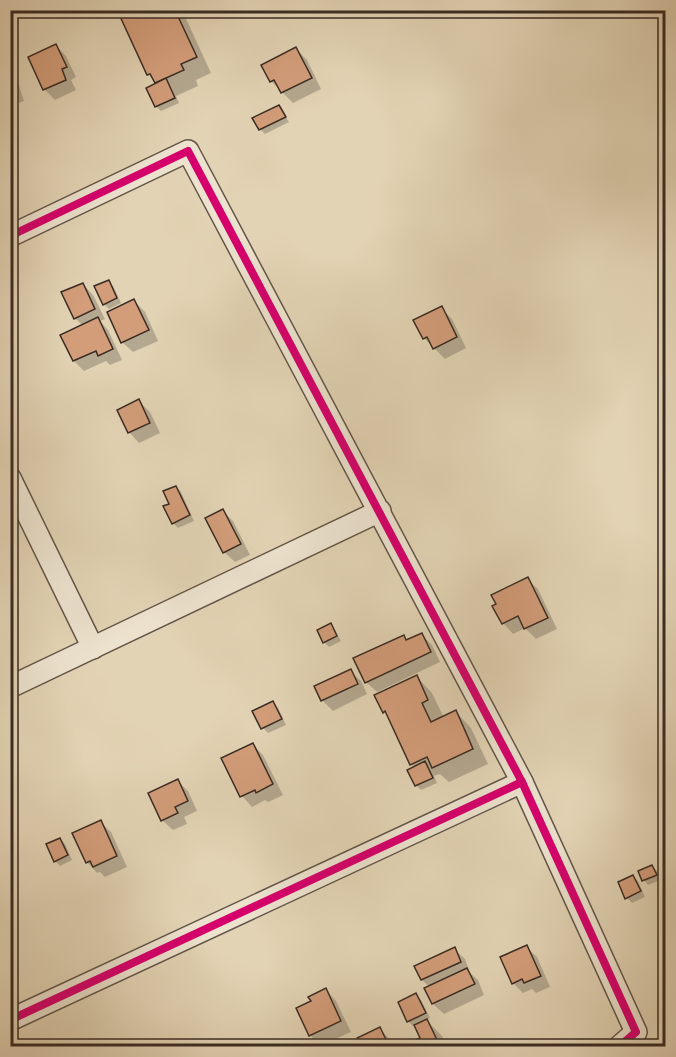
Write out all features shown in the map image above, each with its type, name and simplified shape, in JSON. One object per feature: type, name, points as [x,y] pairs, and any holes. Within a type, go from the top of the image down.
[{"type":"street","points":[[10,236],[188,151],[522,782],[636,1032],[620,1047]]},
{"type":"street","points":[[10,478],[93,648]]},
{"type":"street","points":[[10,687],[380,511]]},
{"type":"street","points":[[10,1020],[522,782]]},
{"type":"building","points":[[121,10],[175,10],[197,57],[181,64],[184,70],[155,83],[150,74],[147,75],[118,12]]},
{"type":"building","points":[[56,44],[67,67],[62,69],[66,80],[43,90],[28,57]]},
{"type":"building","points":[[296,47],[312,78],[281,93],[274,80],[270,82],[261,65]]},
{"type":"building","points":[[166,78],[175,98],[155,107],[146,88]]},
{"type":"building","points":[[279,105],[286,117],[259,130],[252,118]]},
{"type":"building","points":[[109,280],[117,298],[103,305],[94,286]]},
{"type":"building","points":[[83,283],[95,309],[74,319],[61,292]]},
{"type":"building","points":[[134,299],[149,330],[121,343],[107,312]]},
{"type":"building","points":[[442,306],[457,337],[433,349],[427,337],[423,339],[413,320]]},
{"type":"building","points":[[98,317],[113,349],[98,356],[96,351],[73,361],[60,335]]},
{"type":"building","points":[[139,399],[150,423],[128,433],[117,410]]},
{"type":"building","points":[[176,486],[190,515],[172,524],[163,506],[169,504],[163,491]]},
{"type":"building","points":[[223,509],[241,544],[223,553],[205,518]]},
{"type":"building","points":[[528,577],[548,618],[524,629],[518,616],[502,624],[492,606],[496,604],[491,595]]},
{"type":"building","points":[[331,623],[337,636],[323,643],[317,630]]},
{"type":"building","points":[[422,633],[431,652],[365,683],[353,658],[404,635],[406,640]]},
{"type":"building","points":[[351,669],[358,684],[321,701],[314,686]]},
{"type":"building","points":[[417,675],[428,700],[422,703],[431,722],[456,710],[473,749],[432,768],[427,757],[410,765],[385,711],[383,713],[374,695]]},
{"type":"building","points":[[273,701],[282,719],[261,729],[252,711]]},
{"type":"building","points":[[253,743],[273,784],[256,793],[255,790],[240,797],[221,758]]},
{"type":"building","points":[[425,761],[433,778],[415,786],[407,770]]},
{"type":"building","points":[[178,779],[188,801],[175,807],[178,813],[161,821],[148,793]]},
{"type":"building","points":[[101,820],[117,856],[93,867],[90,861],[86,863],[72,833]]},
{"type":"building","points":[[60,838],[68,855],[54,862],[46,844]]},
{"type":"building","points":[[652,865],[657,875],[642,881],[638,871]]},
{"type":"building","points":[[633,875],[641,891],[625,899],[618,882]]},
{"type":"building","points":[[527,945],[541,976],[524,983],[522,979],[512,984],[500,957]]},
{"type":"building","points":[[455,947],[461,962],[421,980],[414,966]]},
{"type":"building","points":[[467,968],[475,984],[432,1004],[424,988]]},
{"type":"building","points":[[326,988],[341,1021],[309,1036],[296,1008],[311,1001],[308,997]]},
{"type":"building","points":[[416,993],[426,1013],[407,1022],[398,1002]]},
{"type":"building","points":[[427,1019],[440,1046],[401,1046],[420,1038],[414,1025]]},
{"type":"building","points":[[380,1027],[389,1046],[361,1046],[357,1038]]},
{"type":"cycle path","points":[[10,236],[188,151],[522,782],[636,1032],[620,1046]]},
{"type":"cycle path","points":[[10,1020],[522,782]]}]
